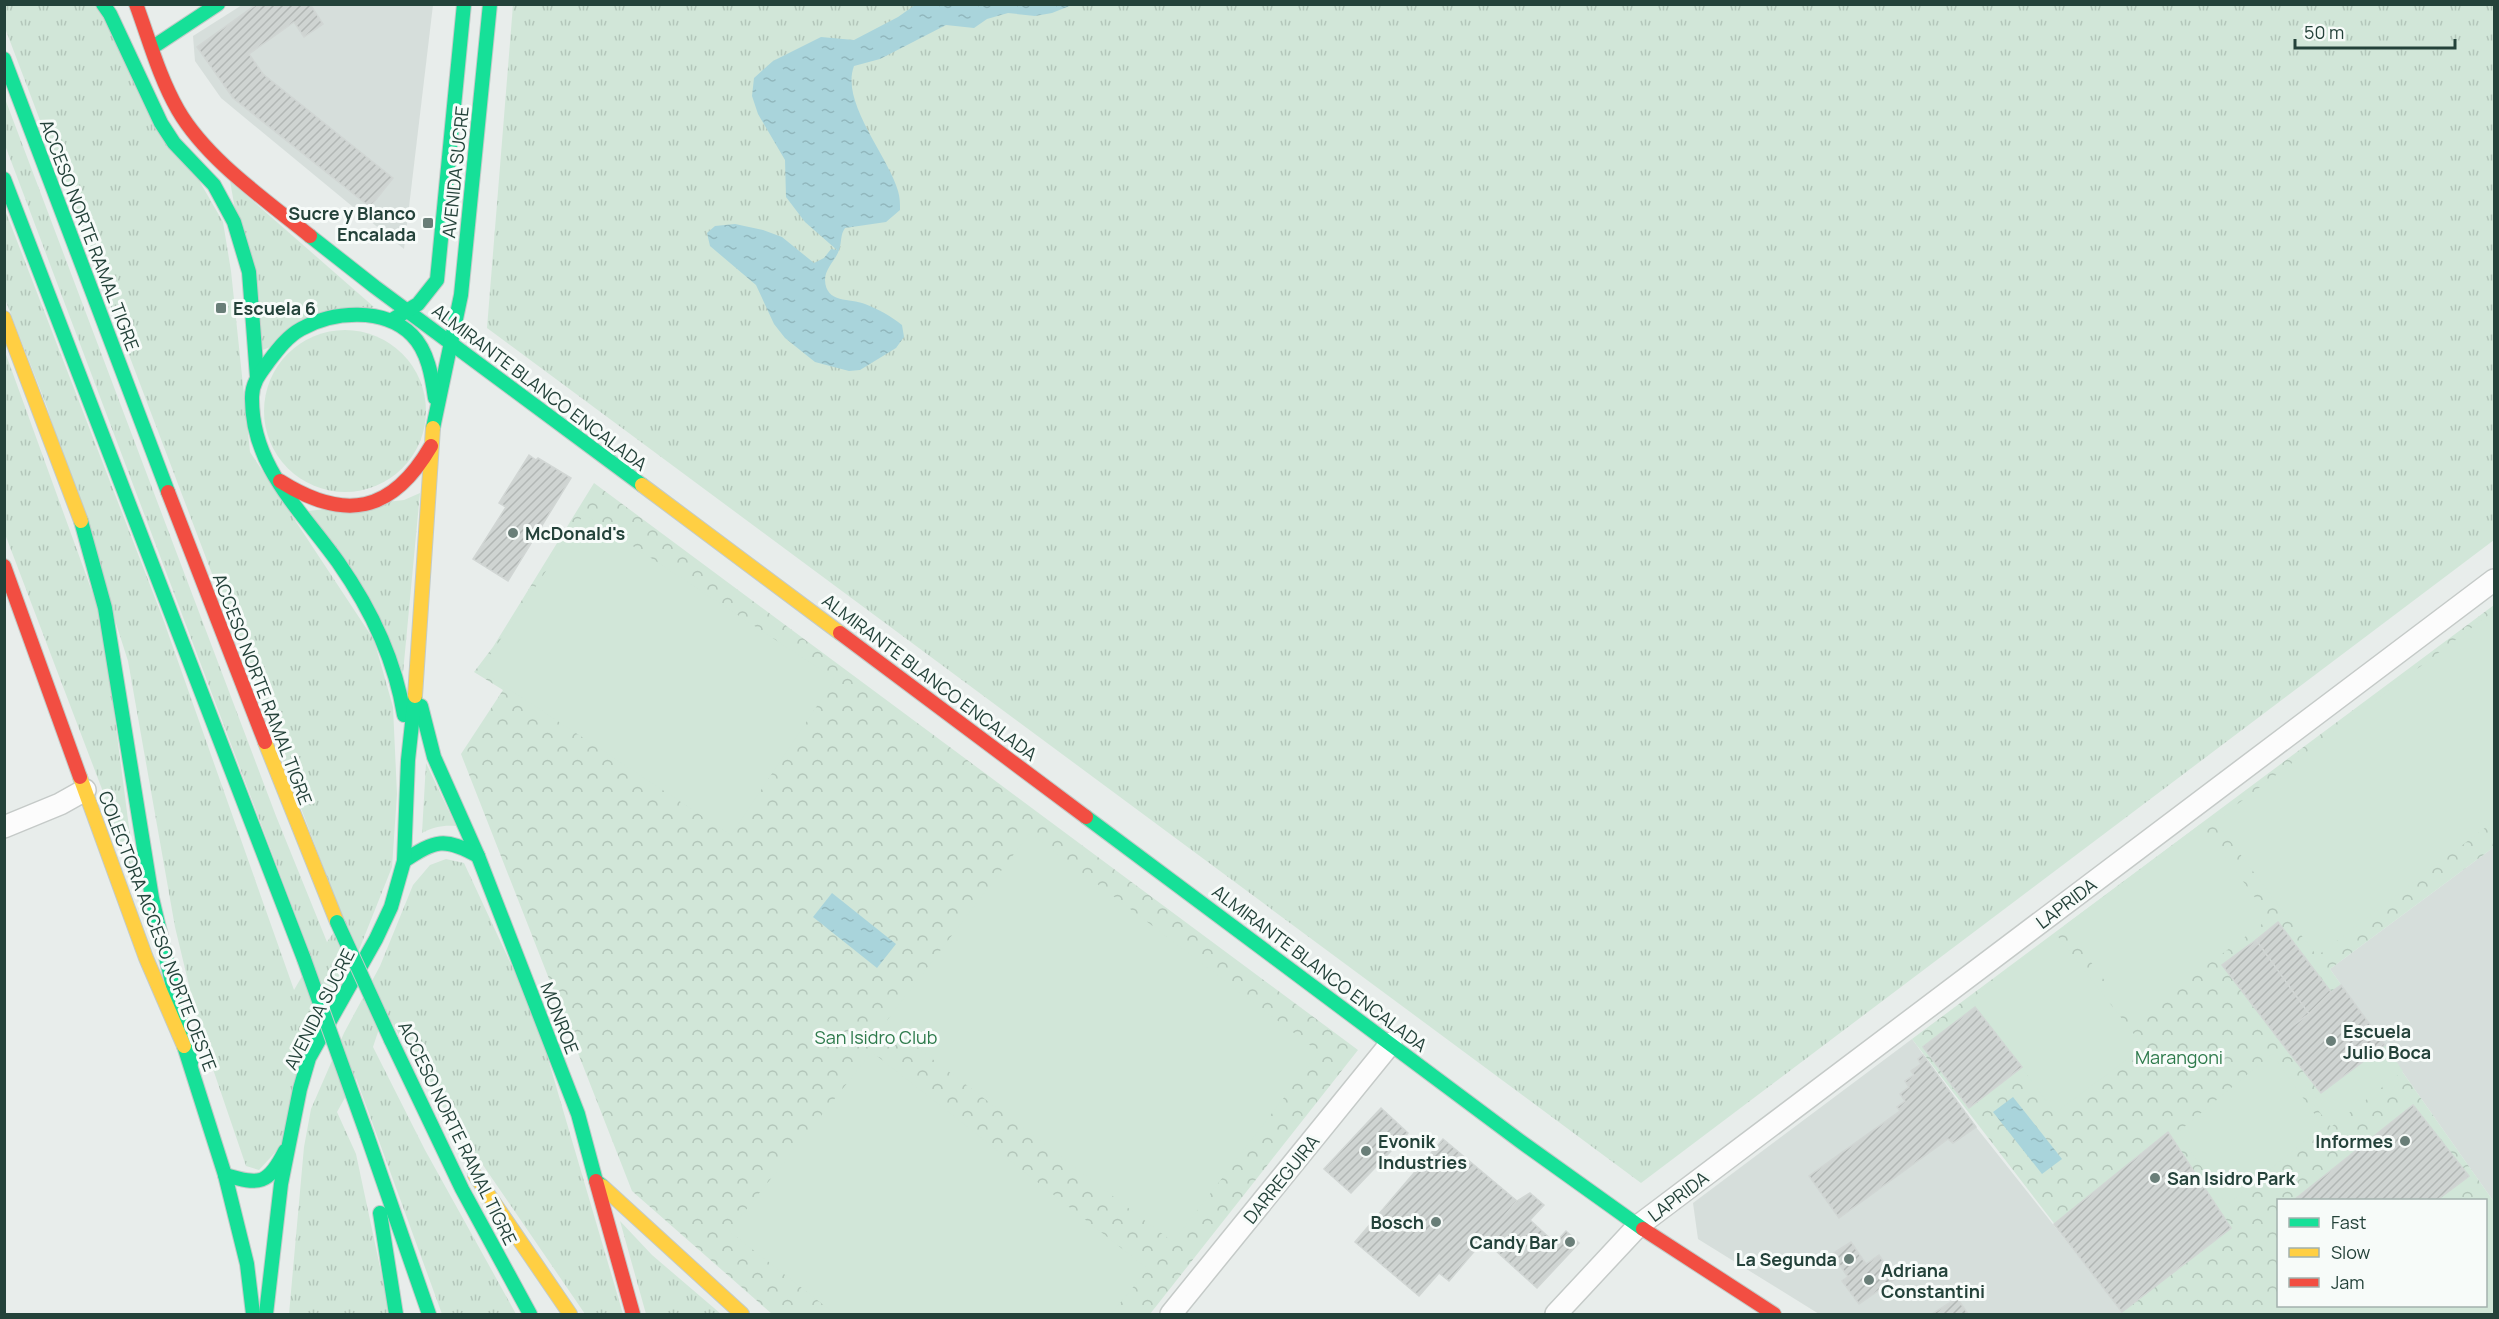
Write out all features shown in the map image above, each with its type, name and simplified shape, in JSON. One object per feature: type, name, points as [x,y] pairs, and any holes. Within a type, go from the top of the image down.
[{"type":"main road","points":[[103,4],[110,14],[161,123],[174,143],[214,185],[234,222],[249,272],[256,377],[252,394],[252,427],[259,450],[275,478],[295,492],[336,507],[363,506],[383,498],[412,476],[431,446],[436,410],[429,368],[399,316],[347,315],[325,319],[300,329],[279,347],[256,377]]},
{"type":"main road","name":"ALMIRANTE BLANCO ENCALADA","points":[[136,4],[174,101],[186,122],[207,148],[363,280],[399,316],[450,343],[1520,1141],[1638,1226],[1774,1314]]},
{"type":"main road","points":[[153,47],[218,4]]},
{"type":"main road","name":"AVENIDA SUCRE","points":[[399,316],[421,303],[437,279],[464,4]]},
{"type":"main road","name":"AVENIDA SUCRE","points":[[436,410],[461,295],[490,4]]},
{"type":"main road","name":"ACCESO NORTE RAMAL TIGRE","points":[[4,59],[179,522],[304,844],[391,1040],[462,1189],[530,1314]]},
{"type":"main road","points":[[4,179],[304,959],[429,1314]]},
{"type":"main road","points":[[4,318],[86,534],[105,608],[152,898],[191,1063]]},
{"type":"main road","name":"AVENIDA SUCRE","points":[[266,1314],[292,1116],[309,1058],[381,928],[391,907],[404,861],[408,760],[416,685],[431,446]]},
{"type":"main road","name":"AVENIDA SUCRE","points":[[275,478],[287,499],[338,562],[373,619],[397,679],[402,701],[408,760]]},
{"type":"main road","name":"COLECTORA ACCESO NORTE OESTE","points":[[6,572],[146,958],[191,1063],[207,1124],[225,1175],[247,1264],[253,1314]]},
{"type":"main road","name":"MONROE","points":[[416,685],[434,757],[478,856],[578,1114],[633,1314]]},
{"type":"main road","points":[[404,861],[422,848],[440,842],[457,843],[478,856]]},
{"type":"main road","points":[[422,1104],[493,1200],[570,1314]]},
{"type":"main road","points":[[368,1136],[396,1314]]},
{"type":"main road","points":[[225,1175],[246,1181],[262,1182],[275,1173],[287,1147]]},
{"type":"main road","points":[[596,1181],[742,1314]]},
{"type":"street","name":"LAPRIDA","points":[[1556,1314],[1638,1226],[2494,580]]},
{"type":"street","points":[[4,827],[60,804],[86,790]]},
{"type":"street","name":"DARREGUIRA","points":[[1174,1313],[1391,1043]]},
{"type":"shaded area","points":[[242,5],[433,5],[404,249],[221,98],[195,61],[193,36]]},
{"type":"shaded area","points":[[2494,847],[2494,1202],[2330,969]]},
{"type":"shaded area","points":[[1912,1039],[1976,1127],[2124,1314],[1819,1314],[1698,1239],[1693,1203]]},
{"type":"green space","points":[[5,5],[98,5],[223,222],[231,271],[250,452],[374,640],[393,707],[397,794],[392,867],[281,1146],[259,1170],[246,1166],[200,1031],[175,927],[128,661],[47,407],[5,299],[5,210],[162,616],[294,990],[312,959],[5,145],[4,96],[276,816],[327,942],[343,919],[5,28]]},
{"type":"green space","points":[[513,5],[2494,5],[2494,540],[1641,1183],[487,328]]},
{"type":"green space","points":[[230,181],[374,307],[260,351]]},
{"type":"green space","points":[[345,330],[361,331],[376,336],[403,353],[420,380],[425,395],[425,427],[420,442],[403,469],[376,486],[361,491],[345,492],[329,491],[314,486],[287,469],[270,442],[265,427],[264,411],[265,395],[270,380],[287,353],[314,336],[329,331]]},
{"type":"green space","points":[[4,349],[102,619],[138,897],[108,805],[5,534]]},
{"type":"green space","name":"San Isidro Club","points":[[594,483],[1358,1050],[1150,1314],[772,1314],[632,1191],[461,754],[503,690],[474,672],[493,647]]},
{"type":"green space","points":[[420,493],[403,673],[308,511],[404,500]]},
{"type":"green space","points":[[584,514],[835,679],[731,835],[480,670]]},
{"type":"green space","name":"Marangoni","points":[[2494,605],[2494,847],[2330,969],[2494,1202],[2494,1314],[2124,1314],[1912,1039]]},
{"type":"green space","points":[[2494,611],[2494,821],[2317,956],[2215,821]]},
{"type":"green space","points":[[426,763],[456,826],[438,827],[422,833]]},
{"type":"green space","points":[[2201,824],[2270,918],[2134,1020],[2064,926]]},
{"type":"green space","points":[[1030,833],[1319,1052],[1173,1242],[885,1023]]},
{"type":"green space","points":[[446,859],[464,863],[536,1018],[623,1314],[585,1314],[433,1092],[385,1011],[373,1047],[425,1150],[516,1314],[442,1314],[356,1078],[337,1112],[356,1154],[390,1314],[289,1314],[304,1147],[311,1109],[344,1033],[380,966],[413,885],[430,865]]},
{"type":"green space","points":[[2056,934],[2144,1047],[2055,1113],[1971,999]]},
{"type":"green space","points":[[2385,1045],[2403,1071],[2331,1127],[2311,1101]]},
{"type":"green space","points":[[872,1052],[1148,1269],[1111,1314],[835,1314],[729,1231]]},
{"type":"green space","points":[[2272,1054],[2323,1126],[2227,1205],[2178,1132]]},
{"type":"green space","points":[[2487,1204],[2494,1214],[2494,1314],[2413,1314],[2407,1307],[2487,1307]]},
{"type":"green space","points":[[620,1221],[652,1255],[721,1314],[646,1314]]},
{"type":"green space","points":[[2316,1307],[2391,1307],[2397,1314],[2306,1314]]},
{"type":"water","points":[[915,5],[1072,5],[1052,13],[1035,16],[1008,13],[987,19],[974,28],[946,25],[880,59],[854,66],[852,80],[859,112],[893,177],[899,193],[900,210],[886,222],[845,228],[838,254],[825,276],[826,288],[834,297],[859,302],[880,310],[902,325],[904,337],[896,348],[860,370],[849,371],[815,362],[785,338],[774,324],[756,285],[710,246],[707,233],[715,226],[735,224],[763,230],[782,237],[814,263],[824,258],[831,249],[837,250],[805,222],[786,197],[785,160],[758,114],[752,96],[754,78],[773,61],[821,37],[854,40],[898,17]]},
{"type":"water","points":[[832,893],[896,944],[877,968],[813,917]]},
{"type":"water","points":[[2013,1097],[2062,1159],[2042,1174],[1993,1112]]},
{"type":"building","points":[[257,4],[310,4],[323,24],[304,37],[294,22],[249,54],[263,74],[393,178],[370,207],[233,98],[197,47]]},
{"type":"building","name":"McDonald's","points":[[529,455],[571,478],[508,581],[473,559],[506,507],[499,503]]},
{"type":"building","points":[[2278,922],[2331,992],[2309,1014],[2256,940]]},
{"type":"building","points":[[2256,940],[2309,1014],[2277,1037],[2222,965]]},
{"type":"building","name":"Escuela Julio Boca","points":[[2341,985],[2385,1045],[2321,1093],[2277,1037],[2309,1014]]},
{"type":"building","points":[[1975,1007],[2022,1067],[1969,1108],[1923,1047]]},
{"type":"building","points":[[1923,1055],[1976,1127],[1953,1143],[1948,1139],[1839,1218],[1809,1176],[1900,1111],[1897,1107],[1905,1101],[1900,1094],[1909,1087],[1905,1081],[1914,1075],[1911,1071],[1921,1064],[1918,1059]]},
{"type":"building","name":"Informes","points":[[2413,1105],[2469,1176],[2438,1199],[2295,1199]]},
{"type":"building","name":"Evonik Industries","points":[[1381,1108],[1408,1133],[1351,1193],[1324,1169]]},
{"type":"building","name":"San Isidro Park","points":[[2168,1132],[2231,1228],[2122,1312],[2054,1224]]},
{"type":"building","name":"Bosch","points":[[1443,1139],[1517,1201],[1449,1281],[1439,1273],[1419,1296],[1355,1242]]},
{"type":"building","points":[[1530,1193],[1544,1205],[1530,1220],[1555,1243],[1566,1231],[1579,1243],[1537,1288],[1485,1241],[1517,1201]]},
{"type":"building","name":"La Segunda","points":[[1851,1242],[1866,1264],[1848,1277],[1832,1254]]},
{"type":"building","name":"Adriana Constantini","points":[[1879,1255],[1895,1279],[1859,1304],[1842,1281]]},
{"type":"building","points":[[1957,1298],[1968,1314],[1932,1314]]},
{"type":"traffic: fast","points":[[103,4],[110,14],[161,123],[174,143],[214,185],[234,222],[249,272],[257,377]]},
{"type":"traffic: fast","points":[[153,47],[218,4]]},
{"type":"traffic: fast","points":[[392,320],[418,304],[437,280],[464,4]]},
{"type":"traffic: fast","points":[[433,428],[461,295],[490,4]]},
{"type":"traffic: fast","points":[[4,59],[168,492]]},
{"type":"traffic: fast","points":[[4,179],[304,959]]},
{"type":"traffic: fast","points":[[310,236],[375,287],[642,485]]},
{"type":"traffic: fast","points":[[404,715],[395,674],[371,616],[338,562],[294,505],[269,466],[254,422],[252,392],[263,369],[296,332],[328,318],[358,315],[387,320],[401,326],[412,335],[426,356],[435,398]]},
{"type":"traffic: fast","points":[[81,521],[105,608],[152,898],[191,1063]]},
{"type":"traffic: fast","points":[[266,1314],[281,1184],[300,1089],[309,1058],[376,939],[391,907],[404,861],[408,760],[415,696]]},
{"type":"traffic: fast","points":[[421,706],[434,757],[478,856],[578,1114],[596,1181],[602,1186]]},
{"type":"traffic: fast","points":[[1086,817],[1520,1141],[1643,1229]]},
{"type":"traffic: fast","points":[[404,861],[432,845],[440,844],[457,846],[478,856]]},
{"type":"traffic: fast","points":[[337,922],[391,1040]]},
{"type":"traffic: fast","points":[[304,959],[367,1135]]},
{"type":"traffic: fast","points":[[391,1040],[462,1189],[530,1314]]},
{"type":"traffic: fast","points":[[184,1046],[225,1175],[247,1264],[253,1314]]},
{"type":"traffic: fast","points":[[367,1135],[429,1314]]},
{"type":"traffic: fast","points":[[225,1175],[247,1180],[262,1180],[273,1170],[285,1151]]},
{"type":"traffic: fast","points":[[380,1213],[396,1314]]},
{"type":"traffic: slow","points":[[4,318],[81,521]]},
{"type":"traffic: slow","points":[[415,696],[433,428]]},
{"type":"traffic: slow","points":[[642,485],[840,633]]},
{"type":"traffic: slow","points":[[265,742],[337,922]]},
{"type":"traffic: slow","points":[[80,777],[146,958],[184,1046]]},
{"type":"traffic: slow","points":[[475,1175],[570,1314]]},
{"type":"traffic: slow","points":[[602,1186],[742,1314]]},
{"type":"traffic: jam","points":[[136,4],[165,84],[190,128],[238,178],[310,236]]},
{"type":"traffic: jam","points":[[280,481],[304,494],[326,502],[346,506],[365,504],[383,497],[400,485],[416,468],[431,446]]},
{"type":"traffic: jam","points":[[168,492],[265,742]]},
{"type":"traffic: jam","points":[[4,566],[80,777]]},
{"type":"traffic: jam","points":[[840,633],[1086,817]]},
{"type":"traffic: jam","points":[[596,1181],[633,1314]]},
{"type":"traffic: jam","points":[[1643,1229],[1774,1314]]},
{"type":"place","name":"Sucre y Blanco Encalada","points":[[428,223]]},
{"type":"place","name":"Escuela 6","points":[[221,308]]},
{"type":"place","name":"McDonald's","points":[[513,533]]},
{"type":"place","name":"Escuela Julio Boca","points":[[2331,1041]]},
{"type":"place","name":"Informes","points":[[2405,1141]]},
{"type":"place","name":"Evonik Industries","points":[[1366,1151]]},
{"type":"place","name":"San Isidro Park","points":[[2155,1178]]},
{"type":"place","name":"Bosch","points":[[1436,1222]]},
{"type":"place","name":"Candy Bar","points":[[1570,1242]]},
{"type":"place","name":"La Segunda","points":[[1849,1259]]},
{"type":"place","name":"Adriana Constantini","points":[[1869,1280]]}]
